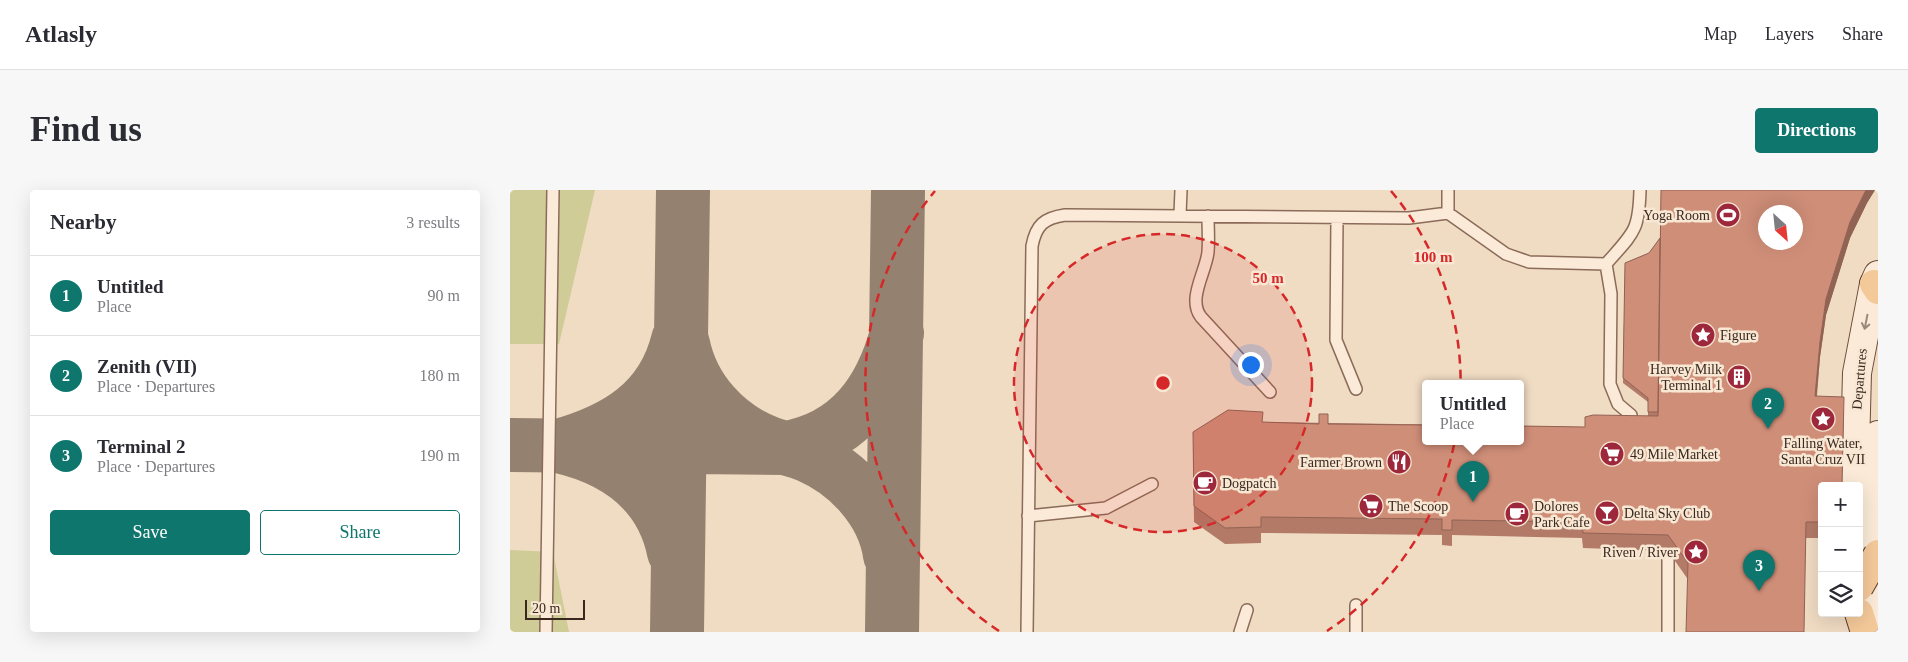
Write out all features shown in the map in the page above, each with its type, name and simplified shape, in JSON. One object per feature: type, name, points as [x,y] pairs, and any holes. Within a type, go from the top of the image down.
[{"type":"main road","name":"Departures","points":[[1854,482],[1857,373],[1877,283]]},
{"type":"main road","points":[[1873,632],[1878,435]]},
{"type":"main road","points":[[1863,580],[1878,554]]},
{"type":"main road","points":[[1854,617],[1854,632]]},
{"type":"main road","points":[[1860,617],[1865,632]]},
{"type":"lane","points":[[546,632],[552,190]]},
{"type":"lane","points":[[1180,190],[1180,215]]},
{"type":"lane","points":[[1448,190],[1448,213]]},
{"type":"lane","points":[[1606,264],[1633,233],[1638,221],[1640,190]]},
{"type":"lane","points":[[1027,632],[1032,246],[1034,232],[1042,221],[1053,216],[1065,214],[1409,218],[1448,213],[1506,254],[1529,262],[1606,264]]},
{"type":"lane","points":[[1208,216],[1208,250],[1196,299],[1196,309],[1201,317],[1270,392]]},
{"type":"lane","points":[[1337,218],[1336,340],[1356,389]]},
{"type":"lane","points":[[1606,264],[1611,294],[1610,384],[1618,404],[1636,419]]},
{"type":"lane","points":[[1028,516],[1106,508],[1118,504],[1152,484]]},
{"type":"lane","points":[[1668,550],[1668,632]]},
{"type":"lane","points":[[1356,605],[1356,632]]},
{"type":"lane","points":[[1240,632],[1247,610]]},
{"type":"shaded area","points":[[510,190],[595,190],[559,344],[510,344]]},
{"type":"shaded area","points":[[510,550],[553,552],[569,632],[510,632]]},
{"type":"building","name":"Harvey Milk Terminal 1","points":[[1661,190],[1866,190],[1850,222],[1826,299],[1815,396],[1844,397],[1842,482],[1818,482],[1818,522],[1806,522],[1804,632],[1686,632],[1688,563],[1668,535],[1583,533],[1582,522],[1452,520],[1452,530],[1442,530],[1442,519],[1261,517],[1261,527],[1225,528],[1194,506],[1193,432],[1228,410],[1263,412],[1262,422],[1319,424],[1319,414],[1328,414],[1328,424],[1422,425],[1422,445],[1524,445],[1524,426],[1585,427],[1585,417],[1593,415],[1658,416]]},
{"type":"building","points":[[1660,238],[1658,412],[1648,412],[1648,398],[1623,378],[1625,263],[1649,253]]},
{"type":"taxiway","points":[[677,632],[683,190]]},
{"type":"taxiway","points":[[892,632],[898,190]]},
{"type":"taxiway","points":[[510,445],[786,448],[808,442],[828,434],[845,422],[859,408],[882,374],[897,333]]},
{"type":"taxiway","points":[[674,552],[668,530],[659,512],[647,495],[633,481],[617,469],[598,459],[558,446],[618,422],[649,397],[671,362],[678,340]]},
{"type":"taxiway","points":[[683,344],[694,376],[703,391],[725,417],[753,436],[804,454],[823,463],[837,472],[862,495],[880,523],[890,555]]},
{"type":"place","name":"Yoga Room","points":[[1728,215]]},
{"type":"place","name":"Figure","points":[[1703,335]]},
{"type":"place","name":"Harvey Milk Terminal 1","points":[[1739,377]]},
{"type":"place","name":"Falling Water, Santa Cruz VII","points":[[1823,419]]},
{"type":"place","name":"Zenith (VII)","points":[[1768,429]]},
{"type":"place","name":"49 Mile Market","points":[[1612,454]]},
{"type":"place","name":"Farmer Brown","points":[[1399,462]]},
{"type":"place","name":"Dogpatch","points":[[1205,483]]},
{"type":"place","name":"Untitled","points":[[1473,502]]},
{"type":"place","name":"The Scoop","points":[[1371,506]]},
{"type":"place","name":"Delta Sky Club","points":[[1607,513]]},
{"type":"place","name":"Dolores Park Cafe","points":[[1517,514]]},
{"type":"place","name":"Riven / River","points":[[1696,552]]},
{"type":"place","name":"Terminal 2","points":[[1759,591]]}]
